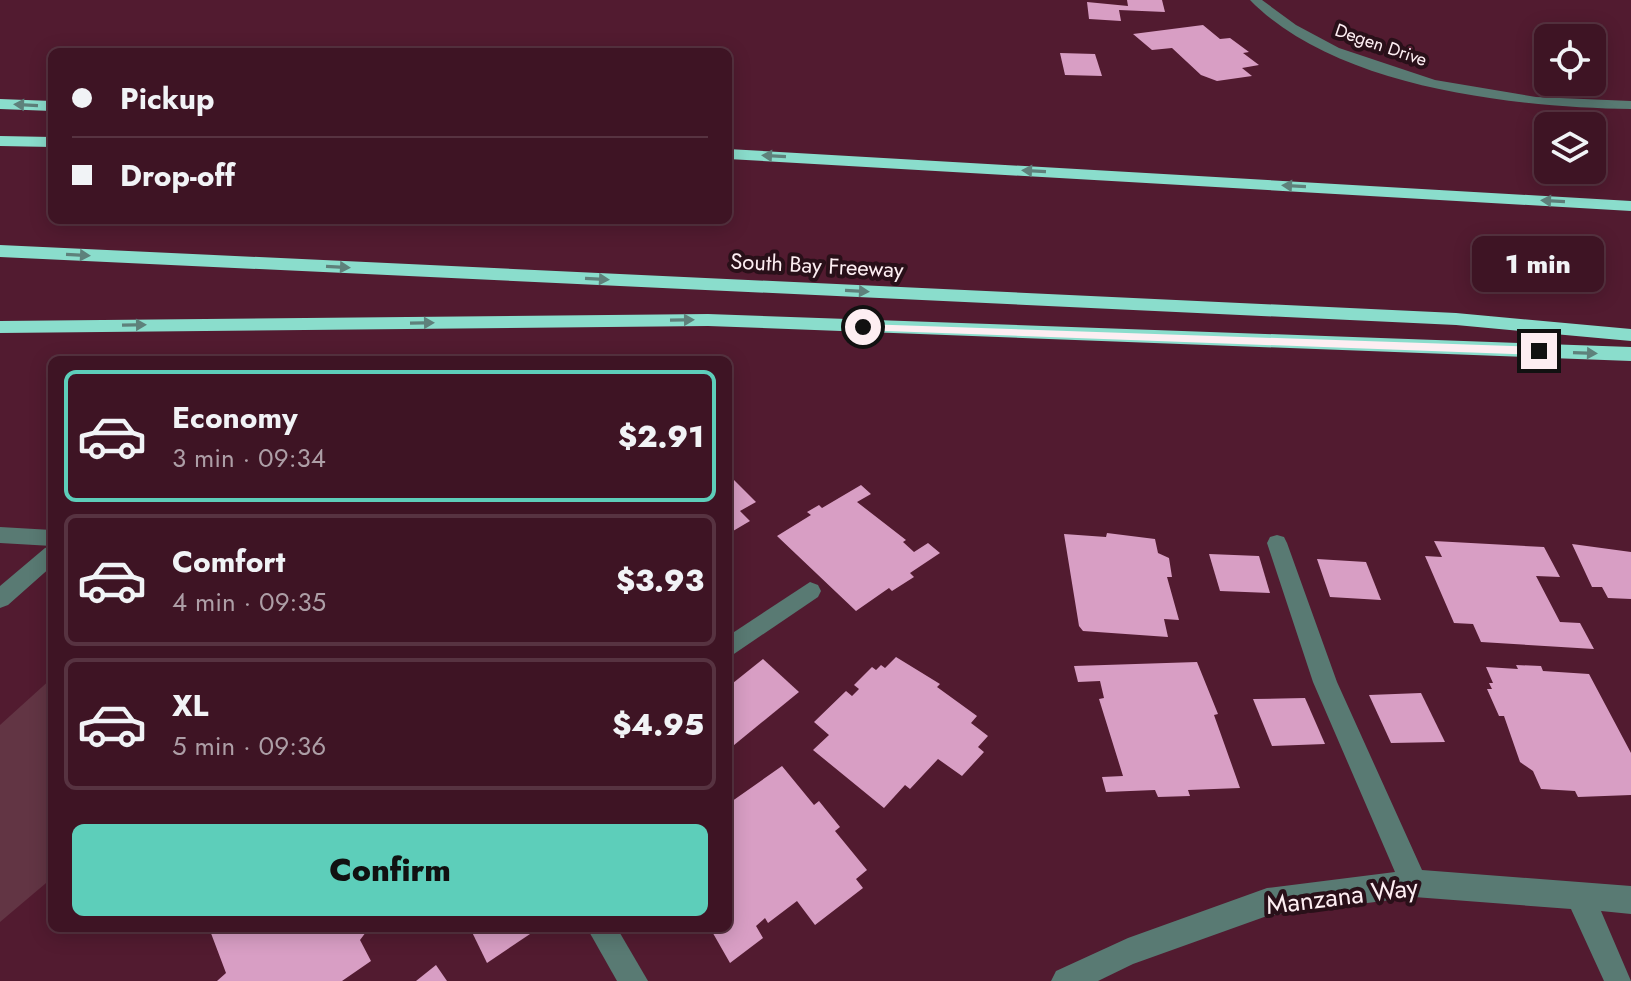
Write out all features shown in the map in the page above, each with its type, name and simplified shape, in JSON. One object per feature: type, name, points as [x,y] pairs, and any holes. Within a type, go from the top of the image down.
[{"type":"highway","points":[[0,104],[48,106]]},
{"type":"highway","points":[[0,141],[48,142]]},
{"type":"highway","points":[[732,154],[1631,206]]},
{"type":"highway","name":"South Bay Freeway","points":[[0,251],[1456,319],[1631,335]]},
{"type":"highway","points":[[0,327],[708,320],[1631,354]]},
{"type":"street","name":"Degen Drive","points":[[1255,0],[1308,37],[1363,60],[1430,81],[1505,97],[1631,105]]},
{"type":"street","points":[[0,535],[48,538]]},
{"type":"street","points":[[1277,543],[1325,682],[1414,883]]},
{"type":"street","points":[[0,599],[48,557]]},
{"type":"street","points":[[732,645],[810,591]]},
{"type":"street","name":"Manzana Way","points":[[1066,981],[1128,952],[1267,902],[1414,883],[1631,900]]},
{"type":"street","points":[[1580,897],[1619,981]]},
{"type":"street","points":[[603,932],[633,981]]},
{"type":"shaded area","points":[[48,682],[48,881],[0,922],[0,725]]},
{"type":"building","points":[[1127,0],[1162,0],[1165,12],[1119,10],[1121,21],[1089,19],[1087,2],[1128,6]]},
{"type":"building","points":[[1203,25],[1220,39],[1230,38],[1249,52],[1243,53],[1259,65],[1242,68],[1252,76],[1217,81],[1201,75],[1172,48],[1152,50],[1133,34]]},
{"type":"building","points":[[1060,53],[1095,54],[1102,76],[1065,75]]},
{"type":"building","points":[[732,478],[756,502],[740,511],[750,521],[732,532]]},
{"type":"building","points":[[861,485],[871,494],[857,502],[906,540],[903,542],[914,552],[928,543],[940,553],[910,573],[914,577],[892,591],[889,588],[856,611],[777,536],[811,515],[807,512],[819,505],[822,508]]},
{"type":"building","points":[[1107,533],[1155,539],[1158,553],[1169,558],[1172,577],[1167,577],[1179,620],[1164,619],[1168,637],[1083,631],[1079,626],[1064,534],[1106,537]]},
{"type":"building","points":[[1434,541],[1544,547],[1560,577],[1536,576],[1560,622],[1580,623],[1594,649],[1481,642],[1473,624],[1454,623],[1425,556],[1442,557]]},
{"type":"building","points":[[1572,544],[1631,552],[1631,599],[1608,598],[1602,587],[1592,587]]},
{"type":"building","points":[[1209,554],[1259,556],[1270,593],[1220,591]]},
{"type":"building","points":[[1317,559],[1366,562],[1381,600],[1330,597]]},
{"type":"building","points":[[896,657],[940,684],[937,687],[977,716],[971,723],[988,736],[978,747],[984,752],[962,776],[938,759],[910,789],[905,785],[884,808],[813,750],[829,735],[814,722],[846,691],[852,696],[859,689],[854,685],[872,667],[876,670],[881,665],[885,668]]},
{"type":"building","points":[[763,659],[799,692],[732,747],[732,684]]},
{"type":"building","points":[[1197,662],[1218,714],[1214,715],[1240,788],[1188,790],[1190,796],[1158,797],[1155,790],[1106,792],[1102,777],[1123,776],[1099,699],[1104,698],[1100,681],[1078,682],[1074,666]]},
{"type":"building","points":[[1516,665],[1541,666],[1543,671],[1589,674],[1631,753],[1631,795],[1578,797],[1575,791],[1541,789],[1533,771],[1520,762],[1504,716],[1499,716],[1487,689],[1492,689],[1489,683],[1493,683],[1486,667],[1518,669]]},
{"type":"building","points":[[1421,693],[1445,742],[1391,743],[1369,695]]},
{"type":"building","points":[[1305,698],[1325,744],[1272,746],[1253,699]]},
{"type":"building","points":[[782,766],[814,805],[819,801],[840,827],[835,831],[867,870],[856,879],[863,888],[815,925],[797,901],[768,923],[765,918],[756,926],[763,938],[730,963],[712,932],[732,932],[732,801]]},
{"type":"building","points":[[211,932],[366,932],[360,940],[371,961],[342,981],[217,981],[226,973]]},
{"type":"building","points":[[472,932],[533,932],[487,963]]},
{"type":"building","points":[[436,965],[447,981],[416,981]]},
{"type":"route","points":[[863,327],[1539,351]]}]
